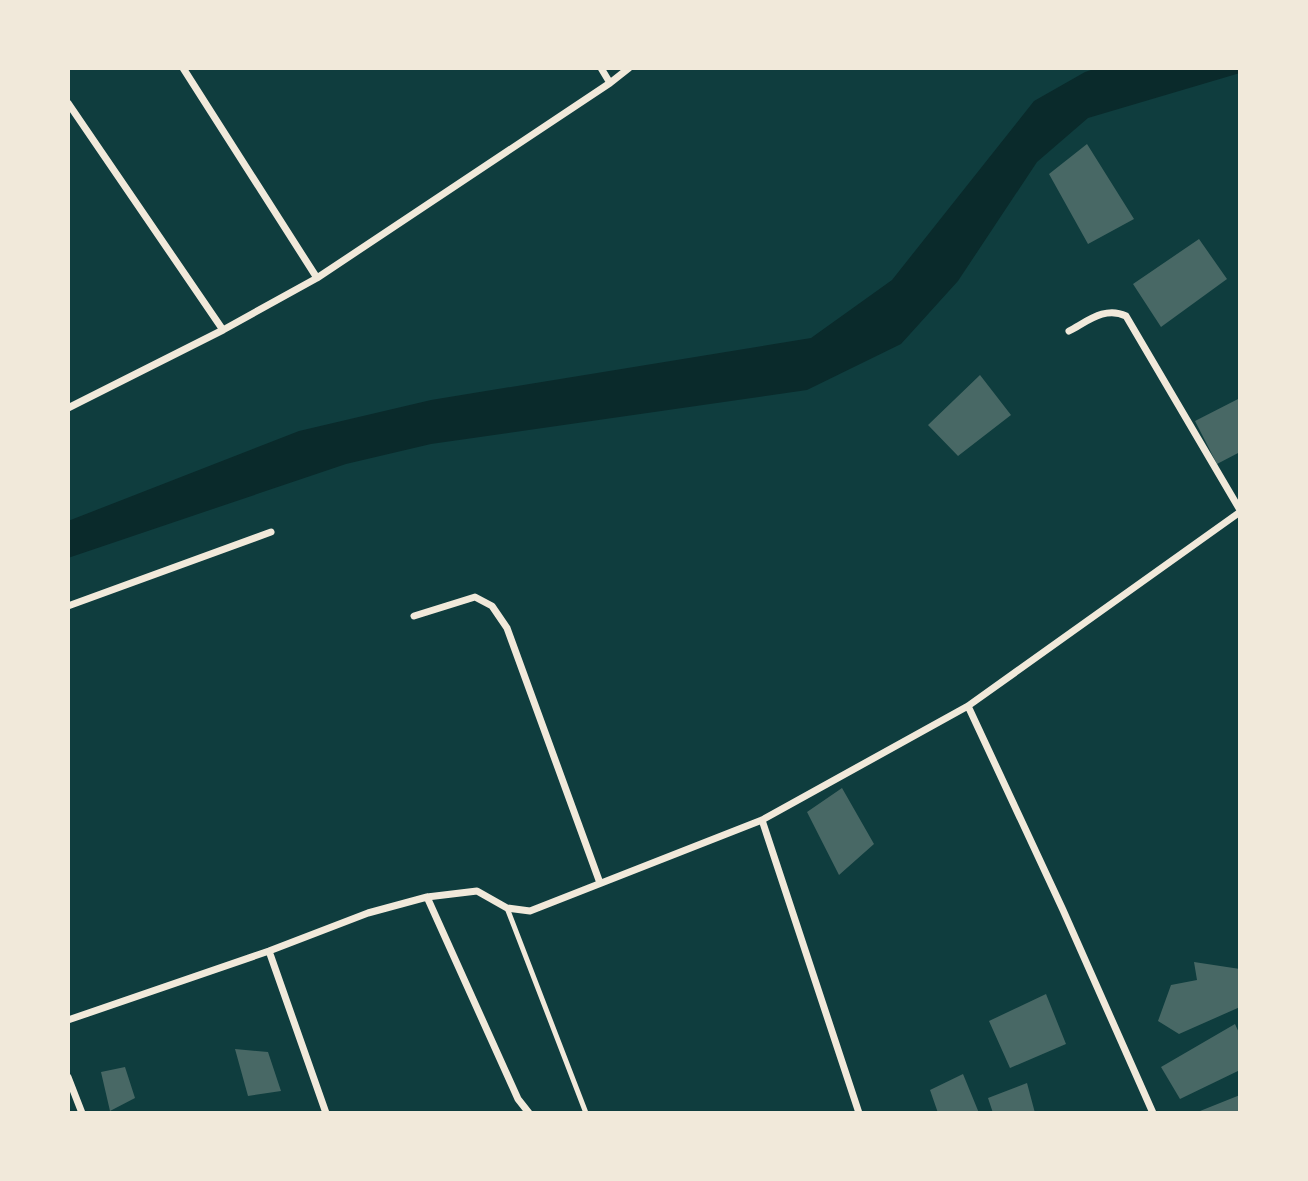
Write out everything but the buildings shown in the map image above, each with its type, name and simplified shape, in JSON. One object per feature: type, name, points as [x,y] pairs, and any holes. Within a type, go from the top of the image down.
[{"type":"street","points":[[183,68],[317,278]]},
{"type":"street","points":[[601,68],[610,83]]},
{"type":"street","points":[[68,408],[223,330],[317,278],[629,68]]},
{"type":"street","points":[[68,103],[223,330]]},
{"type":"street","points":[[68,1020],[268,951],[368,913],[427,897],[477,891],[508,908],[530,911],[762,820],[968,706],[1240,511],[1126,316],[1116,312],[1104,313],[1069,331]]},
{"type":"street","points":[[68,606],[271,532]]},
{"type":"street","points":[[414,616],[475,597],[492,606],[507,628],[600,883]]},
{"type":"street","points":[[968,706],[1153,1113]]},
{"type":"street","points":[[762,820],[859,1113]]},
{"type":"street","points":[[427,897],[518,1099],[529,1113]]},
{"type":"street","points":[[268,951],[326,1113]]},
{"type":"street","points":[[68,1077],[82,1113]]},
{"type":"lane","points":[[508,908],[586,1113]]},
{"type":"water","points":[[1097,68],[1240,68],[1240,73],[1088,118],[1037,162],[958,281],[901,344],[807,390],[431,444],[346,464],[68,558],[68,521],[299,431],[431,400],[811,338],[892,280],[1034,101]]}]
